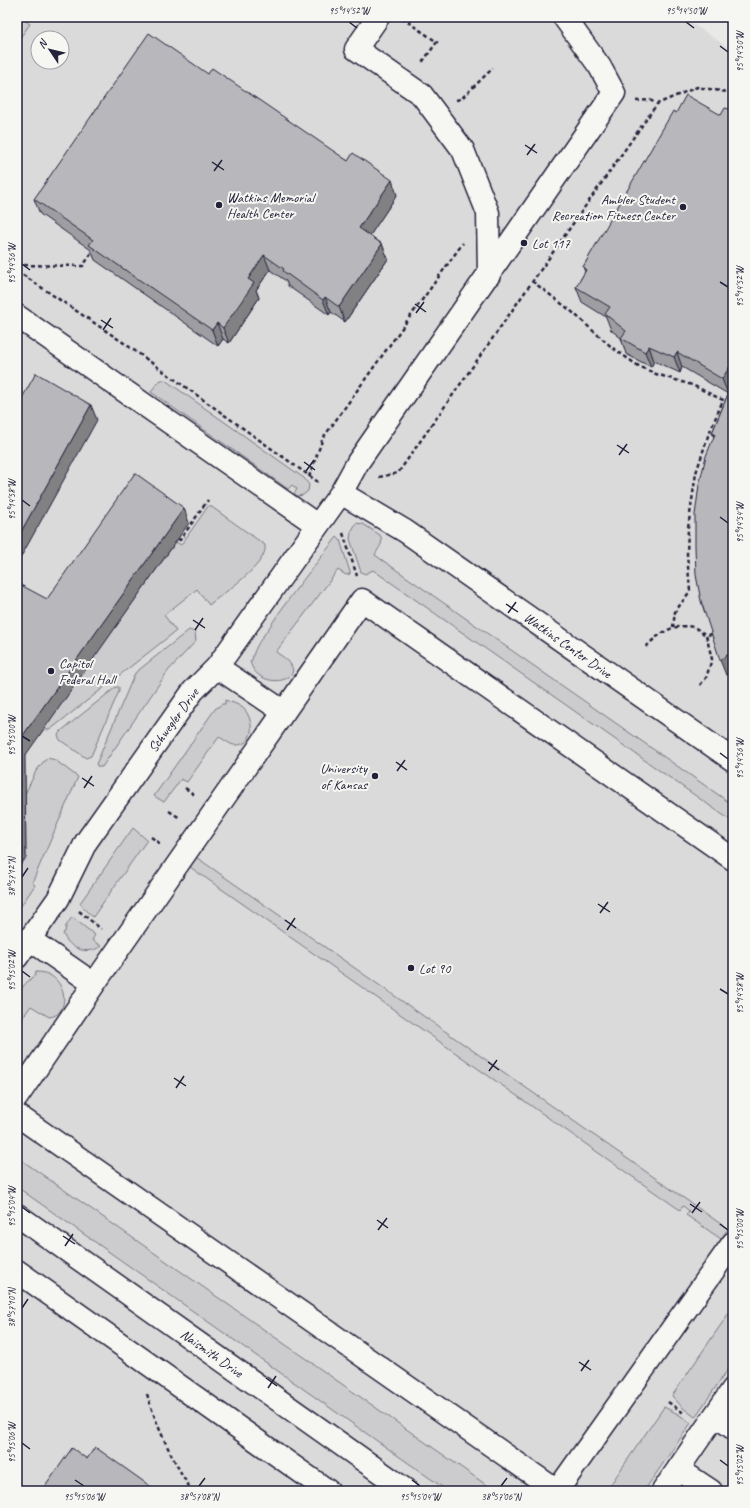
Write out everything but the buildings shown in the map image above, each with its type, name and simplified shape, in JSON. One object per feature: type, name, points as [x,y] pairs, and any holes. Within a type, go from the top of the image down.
[{"type":"street","points":[[378,17],[356,49],[422,95],[462,150],[488,213],[489,275]]},
{"type":"street","name":"Schwegler Drive","points":[[17,957],[58,900],[86,842],[192,691],[217,666],[337,498],[358,462],[614,93],[600,67],[564,17]]},
{"type":"street","points":[[17,316],[317,525]]},
{"type":"street","name":"Watkins Center Drive","points":[[337,498],[405,531],[733,760]]},
{"type":"street","points":[[17,1097],[362,600],[733,859]]},
{"type":"street","points":[[217,666],[284,712]]},
{"type":"street","points":[[29,939],[94,984]]},
{"type":"street","points":[[17,1115],[557,1491],[733,1243]]},
{"type":"street","name":"Naismith Drive","points":[[17,1216],[407,1491]]},
{"type":"street","points":[[17,1271],[328,1491]]},
{"type":"street","points":[[662,1491],[733,1389]]},
{"type":"street","points":[[715,1415],[733,1428]]},
{"type":"street","points":[[678,1469],[711,1491]]},
{"type":"path","points":[[409,23],[414,17]]},
{"type":"path","points":[[358,462],[377,477],[398,473],[657,104],[697,87],[733,93]]},
{"type":"path","points":[[631,100],[650,100],[657,104]]},
{"type":"path","points":[[309,477],[323,438],[464,241]]},
{"type":"path","points":[[17,265],[83,266],[93,251]]},
{"type":"path","points":[[17,271],[124,342],[309,477],[327,488],[337,498],[363,593],[362,600]]},
{"type":"path","points":[[532,282],[570,310],[590,329],[637,365],[656,374],[698,388],[723,400],[708,436],[696,473],[688,528],[687,554],[690,591],[675,612],[673,627]]},
{"type":"path","points":[[178,539],[180,540],[208,500]]},
{"type":"path","points":[[646,647],[656,636],[673,627],[693,628],[706,635],[712,634]]},
{"type":"path","points":[[700,685],[706,678],[712,659],[706,635]]},
{"type":"path","points":[[78,910],[102,930],[103,934]]},
{"type":"path","points":[[145,1388],[157,1425],[173,1459],[192,1491]]},
{"type":"shaded area","name":"University of Kansas","points":[[17,17],[683,17],[733,51],[733,1491],[17,1491]]},
{"type":"shaded area","points":[[17,17],[20,17],[30,24],[17,42]]},
{"type":"shaded area","points":[[161,380],[165,380],[304,478],[309,485],[308,491],[303,495],[298,496],[294,494],[297,489],[292,485],[288,489],[151,392]]},
{"type":"shaded area","points":[[209,505],[265,545],[264,553],[260,561],[244,578],[209,605],[197,589],[164,615],[176,631],[51,729],[48,730],[44,728],[176,542],[181,545]]},
{"type":"shaded area","points":[[356,523],[363,524],[380,535],[382,541],[375,555],[733,805],[733,822],[373,570],[365,574],[361,572],[350,539],[351,532]]},
{"type":"shaded area","points":[[337,537],[340,540],[350,574],[346,575],[338,570],[276,652],[290,663],[293,671],[290,676],[277,681],[269,680],[260,676],[254,670],[250,661],[252,660],[257,646],[295,591]]},
{"type":"shaded area","points":[[189,630],[195,632],[196,641],[168,671],[102,767],[98,767],[96,764],[135,673]]},
{"type":"shaded area","points":[[116,687],[119,687],[119,691],[91,756],[86,758],[60,740],[58,735],[61,731]]},
{"type":"shaded area","points":[[225,700],[239,705],[247,712],[251,724],[251,730],[247,741],[242,744],[234,745],[219,737],[187,782],[181,779],[164,802],[154,796],[215,709],[222,704],[225,704]]},
{"type":"shaded area","points":[[48,758],[55,760],[78,777],[32,883],[35,885],[17,912],[17,869],[26,858],[25,794],[36,771]]},
{"type":"shaded area","points":[[133,828],[147,840],[93,917],[80,903]]},
{"type":"shaded area","points":[[196,857],[728,1229],[721,1239],[686,1215],[689,1211],[683,1206],[680,1210],[190,867]]},
{"type":"shaded area","points":[[72,917],[95,935],[92,940],[101,946],[96,949],[85,950],[74,947],[69,943],[63,933],[65,932],[66,926]]},
{"type":"shaded area","points":[[36,972],[46,974],[54,978],[60,985],[64,1002],[57,1014],[49,1017],[31,1006],[17,1025],[17,1003],[20,991],[28,981],[35,976]]},
{"type":"shaded area","points":[[17,1157],[495,1491],[448,1491],[17,1187]]},
{"type":"shaded area","points":[[733,1307],[733,1362],[695,1417],[683,1408],[672,1396]]},
{"type":"shaded area","points":[[664,1407],[691,1423],[644,1491],[606,1491]]},
{"type":"place","name":"Watkins Memorial Health Center","points":[[219,205]]},
{"type":"place","name":"Ambler Student Recreation Fitness Center","points":[[683,207]]},
{"type":"place","name":"Lot 117","points":[[524,243]]},
{"type":"place","name":"Capitol Federal Hall","points":[[51,671]]},
{"type":"place","name":"University of Kansas","points":[[375,776]]},
{"type":"place","name":"Lot 90","points":[[411,968]]}]
